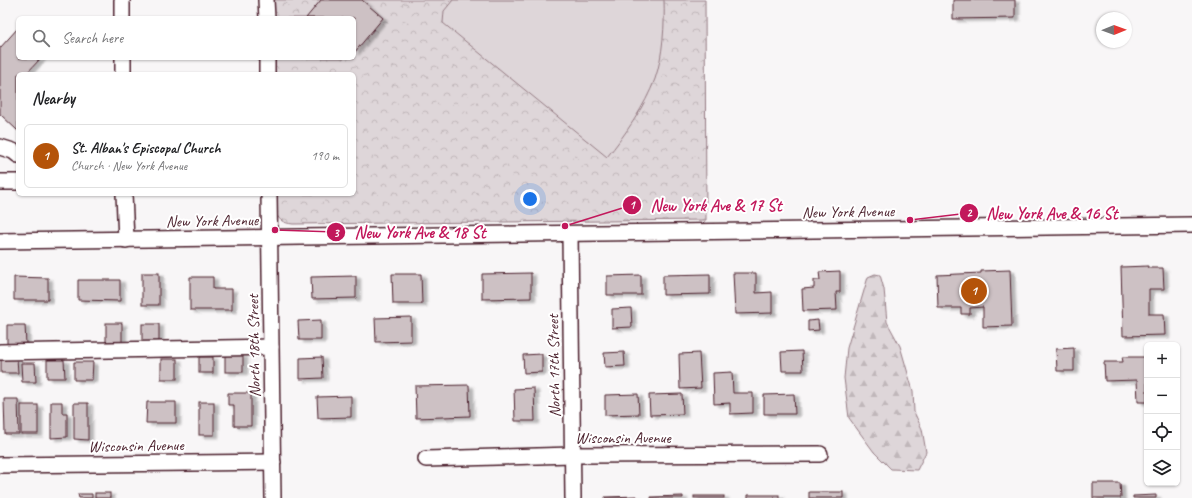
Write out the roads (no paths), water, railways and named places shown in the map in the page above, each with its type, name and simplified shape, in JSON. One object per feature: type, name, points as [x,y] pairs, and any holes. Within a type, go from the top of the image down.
[{"type":"street","points":[[122,0],[122,16]]},
{"type":"street","points":[[266,0],[267,16]]},
{"type":"street","points":[[123,60],[123,72]]},
{"type":"street","points":[[267,60],[267,72]]},
{"type":"street","points":[[0,147],[16,153]]},
{"type":"street","points":[[0,182],[16,182]]},
{"type":"street","points":[[124,196],[126,240]]},
{"type":"street","name":"North 18th Street","points":[[269,196],[273,498]]},
{"type":"street","name":"New York Avenue","points":[[0,241],[1192,224]]},
{"type":"street","name":"North 17th Street","points":[[570,234],[573,498]]},
{"type":"street","points":[[0,352],[271,347]]},
{"type":"street","name":"Wisconsin Avenue","points":[[426,459],[572,455],[820,454]]},
{"type":"street","name":"Wisconsin Avenue","points":[[0,464],[273,462]]},
{"type":"place","name":"New York Ave & 16 St","points":[[910,220]]},
{"type":"place","name":"New York Ave & 17 St","points":[[565,226]]},
{"type":"place","name":"New York Ave & 18 St","points":[[275,230]]},
{"type":"place","name":"St. Alban's Episcopal Church","points":[[974,291]]}]
